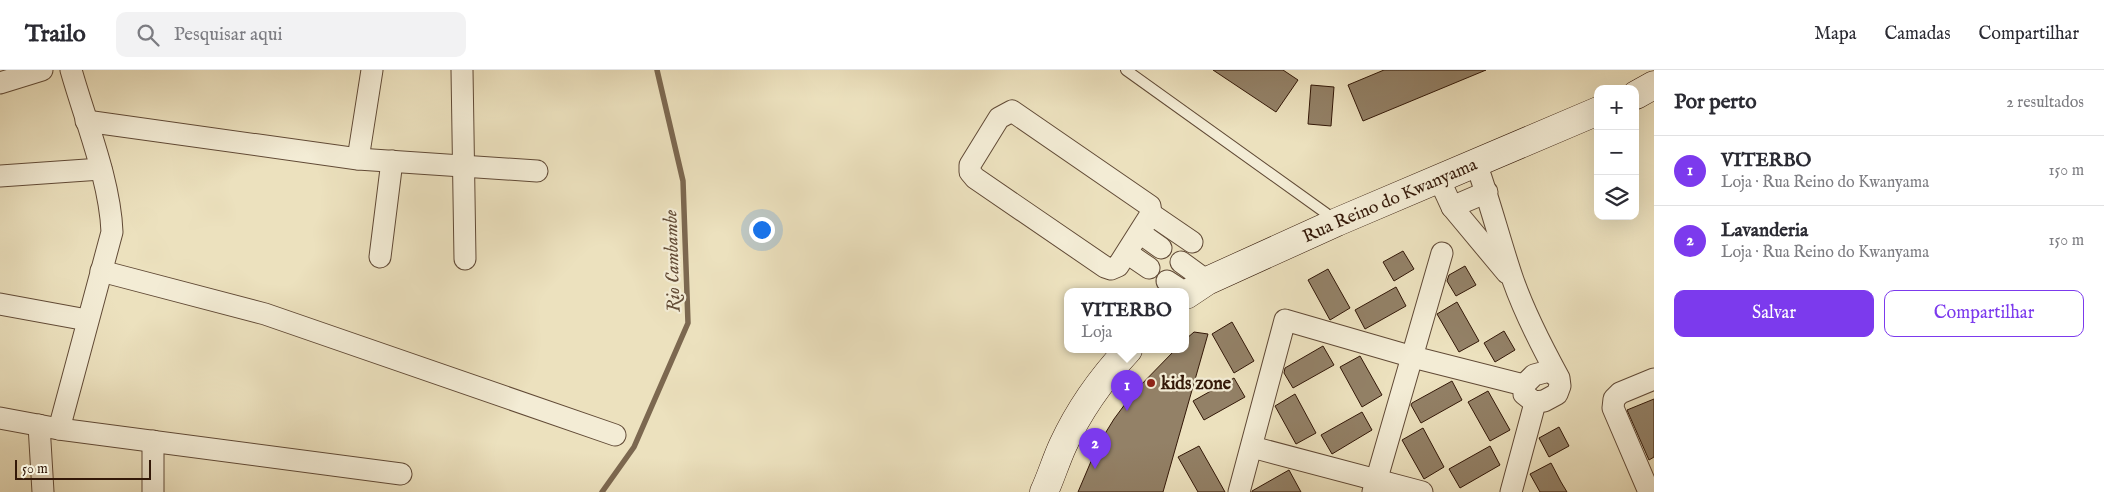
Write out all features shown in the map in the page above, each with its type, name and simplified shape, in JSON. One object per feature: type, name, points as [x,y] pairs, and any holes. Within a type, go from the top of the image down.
[{"type":"street","points":[[0,83],[42,70]]},
{"type":"street","points":[[43,492],[49,427],[88,320],[112,232],[111,213],[101,169],[71,70]]},
{"type":"street","points":[[358,159],[372,70]]},
{"type":"street","points":[[462,70],[465,259]]},
{"type":"street","points":[[1639,94],[1654,87]]},
{"type":"street","points":[[1152,214],[1118,266],[1111,269],[1105,268],[972,175],[970,165],[999,118],[1012,112],[1147,203],[1152,210],[1152,214],[1192,242]]},
{"type":"street","name":"Rua Reino do Kwanyama","points":[[1189,289],[1337,222],[1594,113]]},
{"type":"street","points":[[86,121],[358,159],[537,171]]},
{"type":"street","points":[[380,257],[392,162]]},
{"type":"street","points":[[1476,163],[1487,192],[1514,281],[1544,351],[1539,384],[1510,492]]},
{"type":"street","points":[[0,176],[101,169]]},
{"type":"street","points":[[1439,179],[1452,207],[1514,281]]},
{"type":"street","points":[[1452,207],[1487,192]]},
{"type":"street","points":[[1140,233],[1162,248]]},
{"type":"street","points":[[1127,253],[1149,268]]},
{"type":"street","points":[[1375,486],[1442,253]]},
{"type":"street","points":[[1181,262],[1186,288]]},
{"type":"street","points":[[101,271],[265,314],[616,435]]},
{"type":"street","points":[[0,304],[88,320]]},
{"type":"street","points":[[1240,492],[1285,320],[1413,357],[1539,384]]},
{"type":"street","points":[[1044,492],[1063,445],[1082,410],[1105,375],[1125,353]]},
{"type":"street","points":[[1648,478],[1614,408],[1614,399],[1620,394],[1654,379]]},
{"type":"street","points":[[0,418],[49,427],[401,474]]},
{"type":"street","points":[[153,441],[153,492]]},
{"type":"street","points":[[1252,446],[1375,486],[1422,492]]},
{"type":"lane","points":[[1126,70],[1337,222]]},
{"type":"building","points":[[1213,70],[1283,70],[1298,80],[1276,112]]},
{"type":"building","points":[[1384,70],[1486,70],[1363,121],[1348,85]]},
{"type":"building","points":[[1311,85],[1334,87],[1331,126],[1308,124]]},
{"type":"building","points":[[1403,251],[1414,269],[1394,281],[1383,262]]},
{"type":"building","points":[[1465,266],[1476,285],[1456,296],[1447,281],[1449,275]]},
{"type":"building","points":[[1328,269],[1350,308],[1330,320],[1308,280]]},
{"type":"building","points":[[1396,287],[1406,306],[1365,329],[1355,310]]},
{"type":"building","points":[[1457,302],[1479,341],[1459,352],[1437,314]]},
{"type":"building","points":[[1232,322],[1254,361],[1234,373],[1212,334]]},
{"type":"building","points":[[1504,331],[1515,350],[1495,362],[1484,343]]},
{"type":"building","points":[[1194,332],[1208,334],[1163,492],[1078,492],[1098,445],[1114,419],[1134,392],[1172,353],[1189,353],[1189,336]]},
{"type":"building","points":[[1323,346],[1334,365],[1293,388],[1284,373],[1285,368]]},
{"type":"building","points":[[1360,356],[1382,395],[1362,407],[1340,367]]},
{"type":"building","points":[[1234,378],[1245,397],[1204,420],[1193,401]]},
{"type":"building","points":[[1452,381],[1462,400],[1421,423],[1411,405],[1412,403]]},
{"type":"building","points":[[1488,391],[1510,430],[1490,441],[1468,402]]},
{"type":"building","points":[[1295,394],[1316,433],[1296,444],[1275,406]]},
{"type":"building","points":[[1654,399],[1654,457],[1649,460],[1627,410]]},
{"type":"building","points":[[1362,412],[1372,430],[1332,454],[1321,435]]},
{"type":"building","points":[[1559,427],[1569,446],[1549,457],[1539,438]]},
{"type":"building","points":[[1423,428],[1444,467],[1424,479],[1402,440]]},
{"type":"building","points":[[1199,446],[1225,492],[1198,492],[1178,457]]},
{"type":"building","points":[[1490,446],[1500,465],[1460,488],[1449,469]]},
{"type":"building","points":[[1551,463],[1567,492],[1540,492],[1530,474]]},
{"type":"building","points":[[1289,470],[1301,492],[1252,492],[1252,491]]},
{"type":"waterway","name":"Rio Cambambe","points":[[602,492],[634,447],[688,323],[683,181],[657,70]]},
{"type":"place","name":"kids zone","points":[[1151,383]]},
{"type":"place","name":"VITERBO","points":[[1127,411]]},
{"type":"place","name":"Lavanderia","points":[[1095,469]]}]
